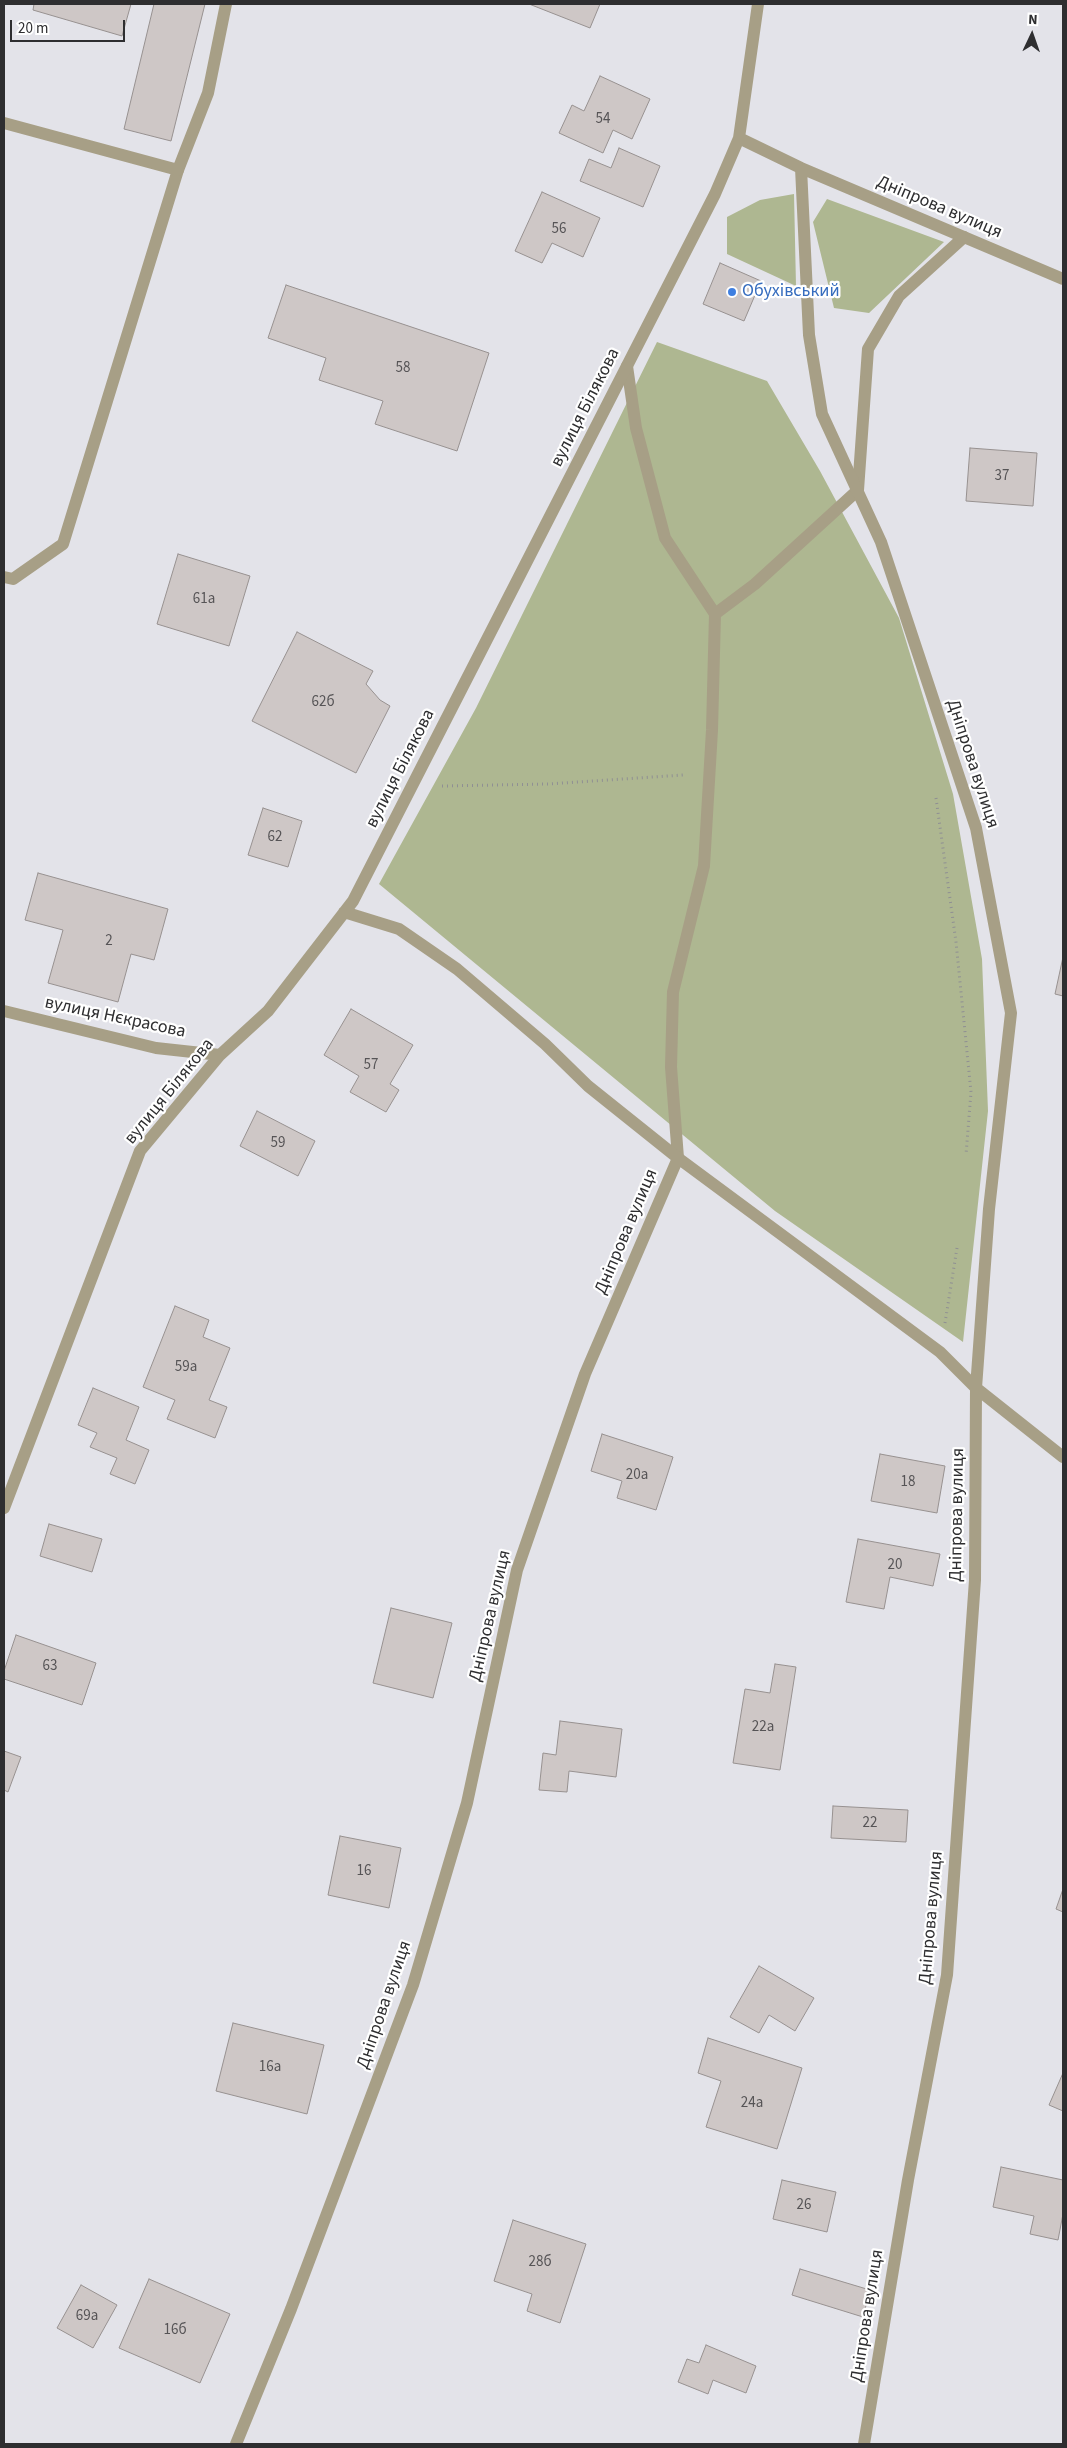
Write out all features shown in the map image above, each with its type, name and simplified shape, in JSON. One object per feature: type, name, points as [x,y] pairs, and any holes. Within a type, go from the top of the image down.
[{"type":"street","points":[[4,577],[13,579],[63,544],[178,170],[208,93],[226,4]]},
{"type":"street","name":"вулиця Білякова","points":[[4,1508],[140,1151],[220,1055],[268,1012],[353,901],[715,194],[739,138],[758,4]]},
{"type":"street","points":[[4,123],[178,170]]},
{"type":"street","name":"Дніпрова вулиця","points":[[739,138],[800,168],[1063,280]]},
{"type":"street","name":"Дніпрова вулиця","points":[[800,168],[809,336],[822,414],[881,542],[976,828],[1010,1013],[989,1209],[976,1388],[975,1580],[946,1975],[908,2180],[864,2444]]},
{"type":"street","points":[[715,614],[755,584],[858,490],[868,349],[899,296],[964,237]]},
{"type":"street","points":[[627,366],[636,428],[665,538],[715,614],[704,866],[673,992],[671,1066],[678,1158]]},
{"type":"street","points":[[344,912],[399,929],[457,969],[545,1044],[588,1086],[678,1158]]},
{"type":"street","name":"вулиця Нєкрасова","points":[[4,1012],[156,1048],[220,1055]]},
{"type":"street","name":"Дніпрова вулиця","points":[[236,2444],[292,2309],[413,1985],[467,1803],[517,1570],[586,1374],[678,1158],[940,1352],[976,1388],[1063,1457]]},
{"type":"path","points":[[411,787],[548,784],[709,773]]},
{"type":"path","points":[[935,795],[956,942],[971,1092],[965,1158]]},
{"type":"path","points":[[940,1352],[958,1244]]},
{"type":"green space","points":[[794,194],[796,286],[727,254],[727,217],[760,200]]},
{"type":"green space","points":[[827,199],[944,242],[869,313],[834,308],[813,222]]},
{"type":"green space","points":[[657,342],[767,381],[820,471],[899,618],[953,794],[982,959],[988,1111],[963,1342],[775,1211],[379,884],[476,708]]},
{"type":"building","points":[[34,4],[131,4],[122,36],[33,10]]},
{"type":"building","points":[[154,4],[205,4],[171,141],[124,129]]},
{"type":"building","points":[[529,4],[600,4],[590,28]]},
{"type":"building","points":[[600,76],[650,99],[632,139],[613,130],[603,153],[559,133],[572,105],[584,111]]},
{"type":"building","points":[[619,148],[660,166],[643,207],[580,181],[589,159],[611,168]]},
{"type":"building","points":[[542,192],[600,218],[583,257],[552,243],[542,263],[515,251]]},
{"type":"building","name":"Обухівський","points":[[720,263],[761,281],[744,321],[703,304]]},
{"type":"building","points":[[286,285],[489,353],[457,451],[375,424],[383,401],[319,380],[326,358],[268,338]]},
{"type":"building","points":[[970,448],[1037,453],[1033,506],[966,501]]},
{"type":"building","points":[[178,554],[250,576],[229,646],[157,624]]},
{"type":"building","points":[[297,632],[373,671],[366,684],[380,700],[390,706],[356,773],[252,721]]},
{"type":"building","points":[[263,808],[302,821],[288,867],[248,855]]},
{"type":"building","points":[[38,873],[168,909],[154,960],[131,954],[118,1002],[48,983],[63,930],[25,920]]},
{"type":"building","points":[[1063,957],[1063,996],[1055,994]]},
{"type":"building","points":[[351,1009],[413,1045],[390,1084],[399,1090],[386,1112],[350,1092],[359,1076],[324,1055]]},
{"type":"building","points":[[257,1111],[315,1141],[298,1176],[240,1146]]},
{"type":"building","points":[[175,1306],[209,1320],[203,1337],[230,1348],[209,1400],[227,1407],[215,1438],[167,1419],[175,1400],[143,1387]]},
{"type":"building","points":[[93,1388],[139,1407],[126,1440],[149,1450],[135,1484],[110,1474],[117,1458],[90,1447],[97,1433],[78,1425]]},
{"type":"building","points":[[602,1434],[673,1457],[656,1510],[617,1498],[622,1481],[591,1471]]},
{"type":"building","points":[[880,1454],[945,1466],[937,1513],[871,1501]]},
{"type":"building","points":[[49,1524],[102,1539],[92,1572],[40,1556]]},
{"type":"building","points":[[858,1539],[940,1554],[933,1586],[890,1577],[884,1609],[846,1602]]},
{"type":"building","points":[[391,1608],[452,1623],[433,1698],[373,1683]]},
{"type":"building","points":[[16,1635],[96,1663],[82,1705],[4,1679],[4,1671]]},
{"type":"building","points":[[775,1664],[796,1667],[780,1770],[733,1763],[745,1689],[770,1693]]},
{"type":"building","points":[[560,1721],[622,1729],[616,1777],[569,1771],[567,1792],[539,1790],[543,1753],[556,1755]]},
{"type":"building","points":[[4,1751],[21,1757],[8,1792],[4,1790]]},
{"type":"building","points":[[833,1806],[908,1810],[906,1842],[831,1838]]},
{"type":"building","points":[[340,1836],[401,1848],[389,1908],[328,1895]]},
{"type":"building","points":[[1063,1889],[1063,1912],[1056,1909]]},
{"type":"building","points":[[759,1966],[814,1998],[795,2031],[769,2015],[759,2033],[730,2017]]},
{"type":"building","points":[[233,2023],[324,2045],[307,2114],[216,2091]]},
{"type":"building","points":[[708,2038],[802,2068],[777,2149],[706,2127],[721,2081],[698,2073]]},
{"type":"building","points":[[1063,2073],[1063,2111],[1049,2105]]},
{"type":"building","points":[[1001,2167],[1063,2180],[1063,2214],[1058,2240],[1030,2234],[1034,2216],[993,2207]]},
{"type":"building","points":[[782,2180],[836,2192],[827,2232],[773,2219]]},
{"type":"building","points":[[513,2220],[586,2244],[560,2323],[527,2311],[532,2294],[494,2281]]},
{"type":"building","points":[[800,2269],[870,2290],[863,2317],[792,2295]]},
{"type":"building","points":[[149,2279],[230,2314],[200,2383],[119,2348]]},
{"type":"building","points":[[81,2285],[117,2305],[93,2348],[57,2328]]},
{"type":"building","points":[[706,2345],[756,2366],[746,2393],[713,2380],[708,2394],[678,2382],[687,2359],[699,2363]]},
{"type":"place","name":"Обухівський","points":[[732,292]]}]
